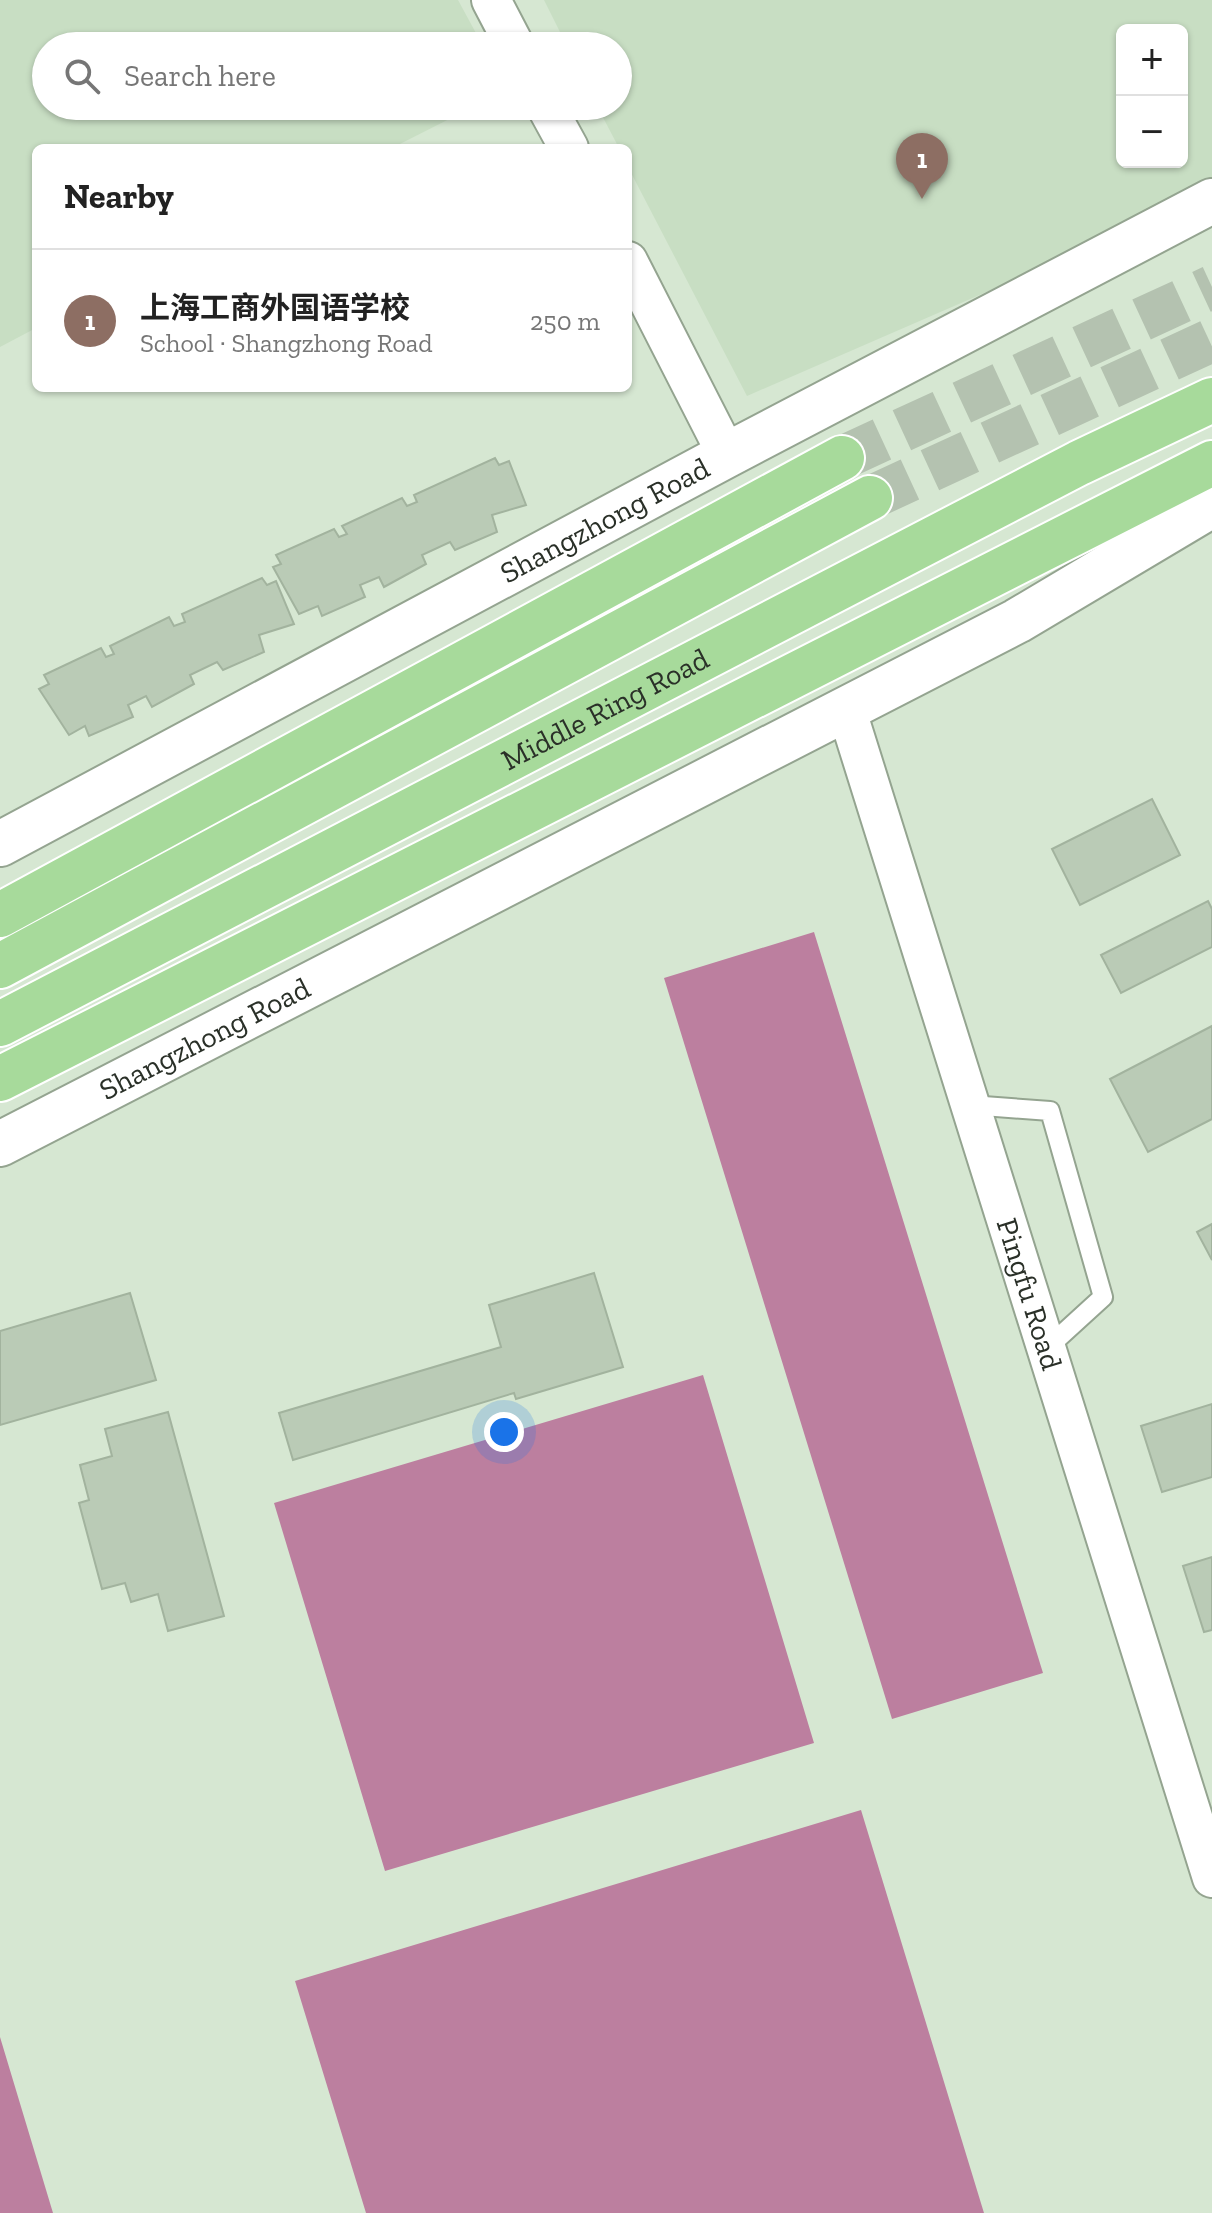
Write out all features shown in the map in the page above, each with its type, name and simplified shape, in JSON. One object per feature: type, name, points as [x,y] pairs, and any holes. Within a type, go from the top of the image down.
[{"type":"highway","name":"Middle Ring Road","points":[[0,1024],[1079,463],[1212,400]]},
{"type":"highway","points":[[0,915],[842,458]]},
{"type":"highway","name":"Middle Ring Road","points":[[0,1079],[1212,463]]},
{"type":"highway","name":"Middle Ring Road","points":[[0,966],[870,498]]},
{"type":"highway","points":[[0,1103],[404,874]]},
{"type":"main road","name":"Shangzhong Road","points":[[0,844],[727,455],[1212,201]]},
{"type":"main road","name":"Shangzhong Road","points":[[0,1144],[1017,621],[1212,505]]},
{"type":"street","points":[[491,0],[508,32]]},
{"type":"street","points":[[554,120],[567,144]]},
{"type":"street","points":[[632,269],[727,455]]},
{"type":"street","name":"Pingfu Road","points":[[846,708],[1212,1878]]},
{"type":"lane","points":[[970,1105],[1050,1111],[1103,1297],[1046,1349]]},
{"type":"shaded area","points":[[0,0],[458,0],[475,32],[32,32],[32,120],[447,120],[400,144],[32,144],[32,330],[0,347]]},
{"type":"shaded area","points":[[544,0],[1212,0],[1212,194],[747,396],[632,175],[632,144],[617,144],[604,120],[632,120],[632,32],[560,32]]},
{"type":"shaded area","points":[[814,932],[1043,1673],[892,1719],[664,978]]},
{"type":"shaded area","points":[[703,1375],[814,1743],[385,1871],[274,1503]]},
{"type":"shaded area","points":[[861,1810],[984,2213],[366,2213],[295,1981]]},
{"type":"shaded area","points":[[0,2037],[53,2213],[0,2213]]},
{"type":"building","points":[[495,458],[499,465],[509,461],[526,505],[492,515],[497,532],[455,550],[450,542],[422,555],[426,564],[384,587],[379,577],[360,585],[365,597],[322,616],[318,606],[299,614],[273,567],[281,564],[276,555],[334,529],[339,537],[347,534],[342,526],[402,498],[407,506],[417,502],[414,495]]},
{"type":"building","points":[[262,578],[267,585],[276,581],[294,624],[259,635],[264,652],[223,670],[217,662],[190,675],[194,684],[152,707],[146,696],[128,705],[133,717],[89,736],[85,726],[69,735],[39,689],[49,684],[44,675],[101,648],[106,657],[114,654],[110,646],[169,617],[174,626],[185,622],[182,614]]},
{"type":"building","points":[[1152,799],[1180,855],[1080,905],[1052,849]]},
{"type":"building","points":[[1208,901],[1212,909],[1212,947],[1121,993],[1101,955]]},
{"type":"building","points":[[1212,1026],[1212,1119],[1148,1152],[1110,1079]]},
{"type":"building","points":[[1212,1224],[1212,1260],[1197,1232]]},
{"type":"building","points":[[594,1273],[623,1367],[516,1399],[514,1393],[293,1460],[279,1413],[501,1347],[489,1305]]},
{"type":"building","points":[[130,1293],[156,1380],[0,1425],[0,1331]]},
{"type":"building","points":[[1212,1404],[1212,1477],[1162,1492],[1141,1426]]},
{"type":"building","points":[[168,1412],[224,1616],[168,1631],[158,1594],[131,1602],[125,1583],[102,1589],[79,1503],[89,1500],[80,1465],[112,1456],[105,1429]]},
{"type":"building","points":[[1212,1557],[1212,1630],[1204,1632],[1183,1566]]},
{"type":"tunnel","points":[[842,458],[1212,287]]},
{"type":"tunnel","points":[[870,498],[1212,340]]},
{"type":"place","name":"上海工商外国语学校","points":[[922,199]]}]
